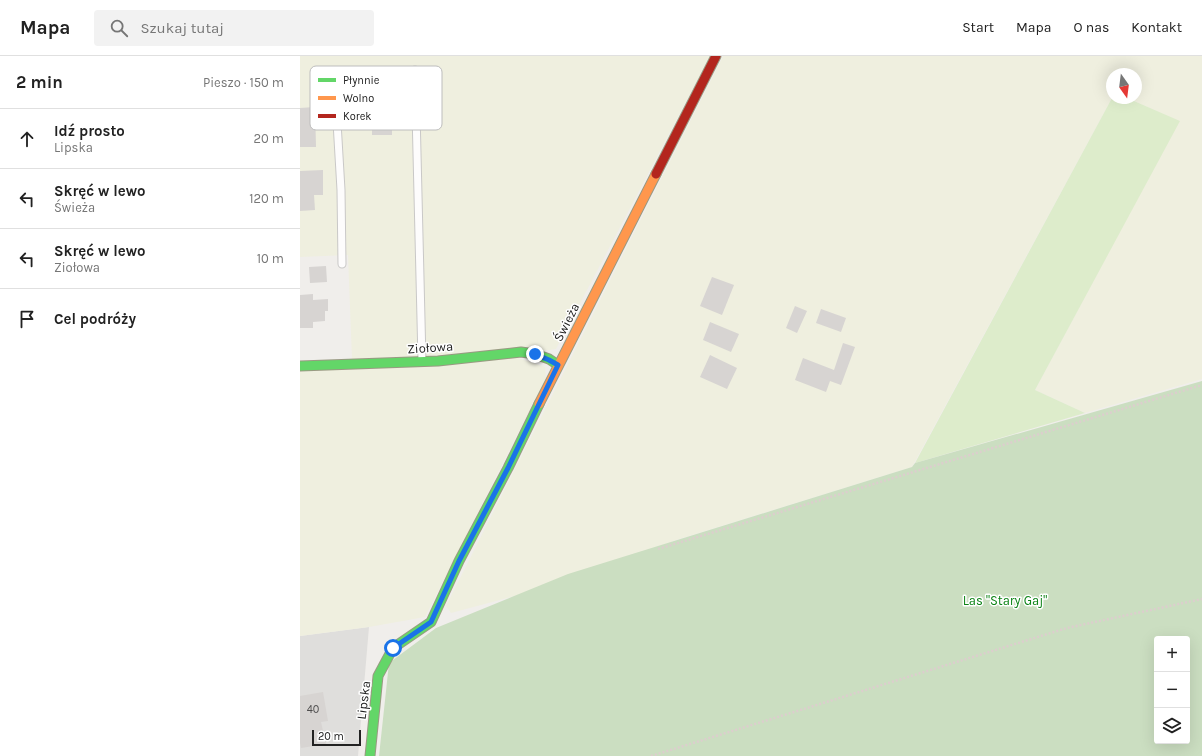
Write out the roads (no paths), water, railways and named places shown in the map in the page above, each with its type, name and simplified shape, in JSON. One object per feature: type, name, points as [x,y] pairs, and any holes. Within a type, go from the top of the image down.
[{"type":"street","name":"Świeża","points":[[431,622],[459,561],[508,468],[558,365],[716,56]]},
{"type":"street","name":"Ziołowa","points":[[300,366],[438,361],[521,352],[535,354],[558,365]]},
{"type":"street","name":"Lipska","points":[[370,756],[378,676],[393,648],[431,622]]},
{"type":"lane","points":[[337,130],[341,190],[342,264]]},
{"type":"lane","points":[[416,130],[422,361]]},
{"type":"park label","name":"Las \"Stary Gaj\"","points":[[1005,600]]}]
